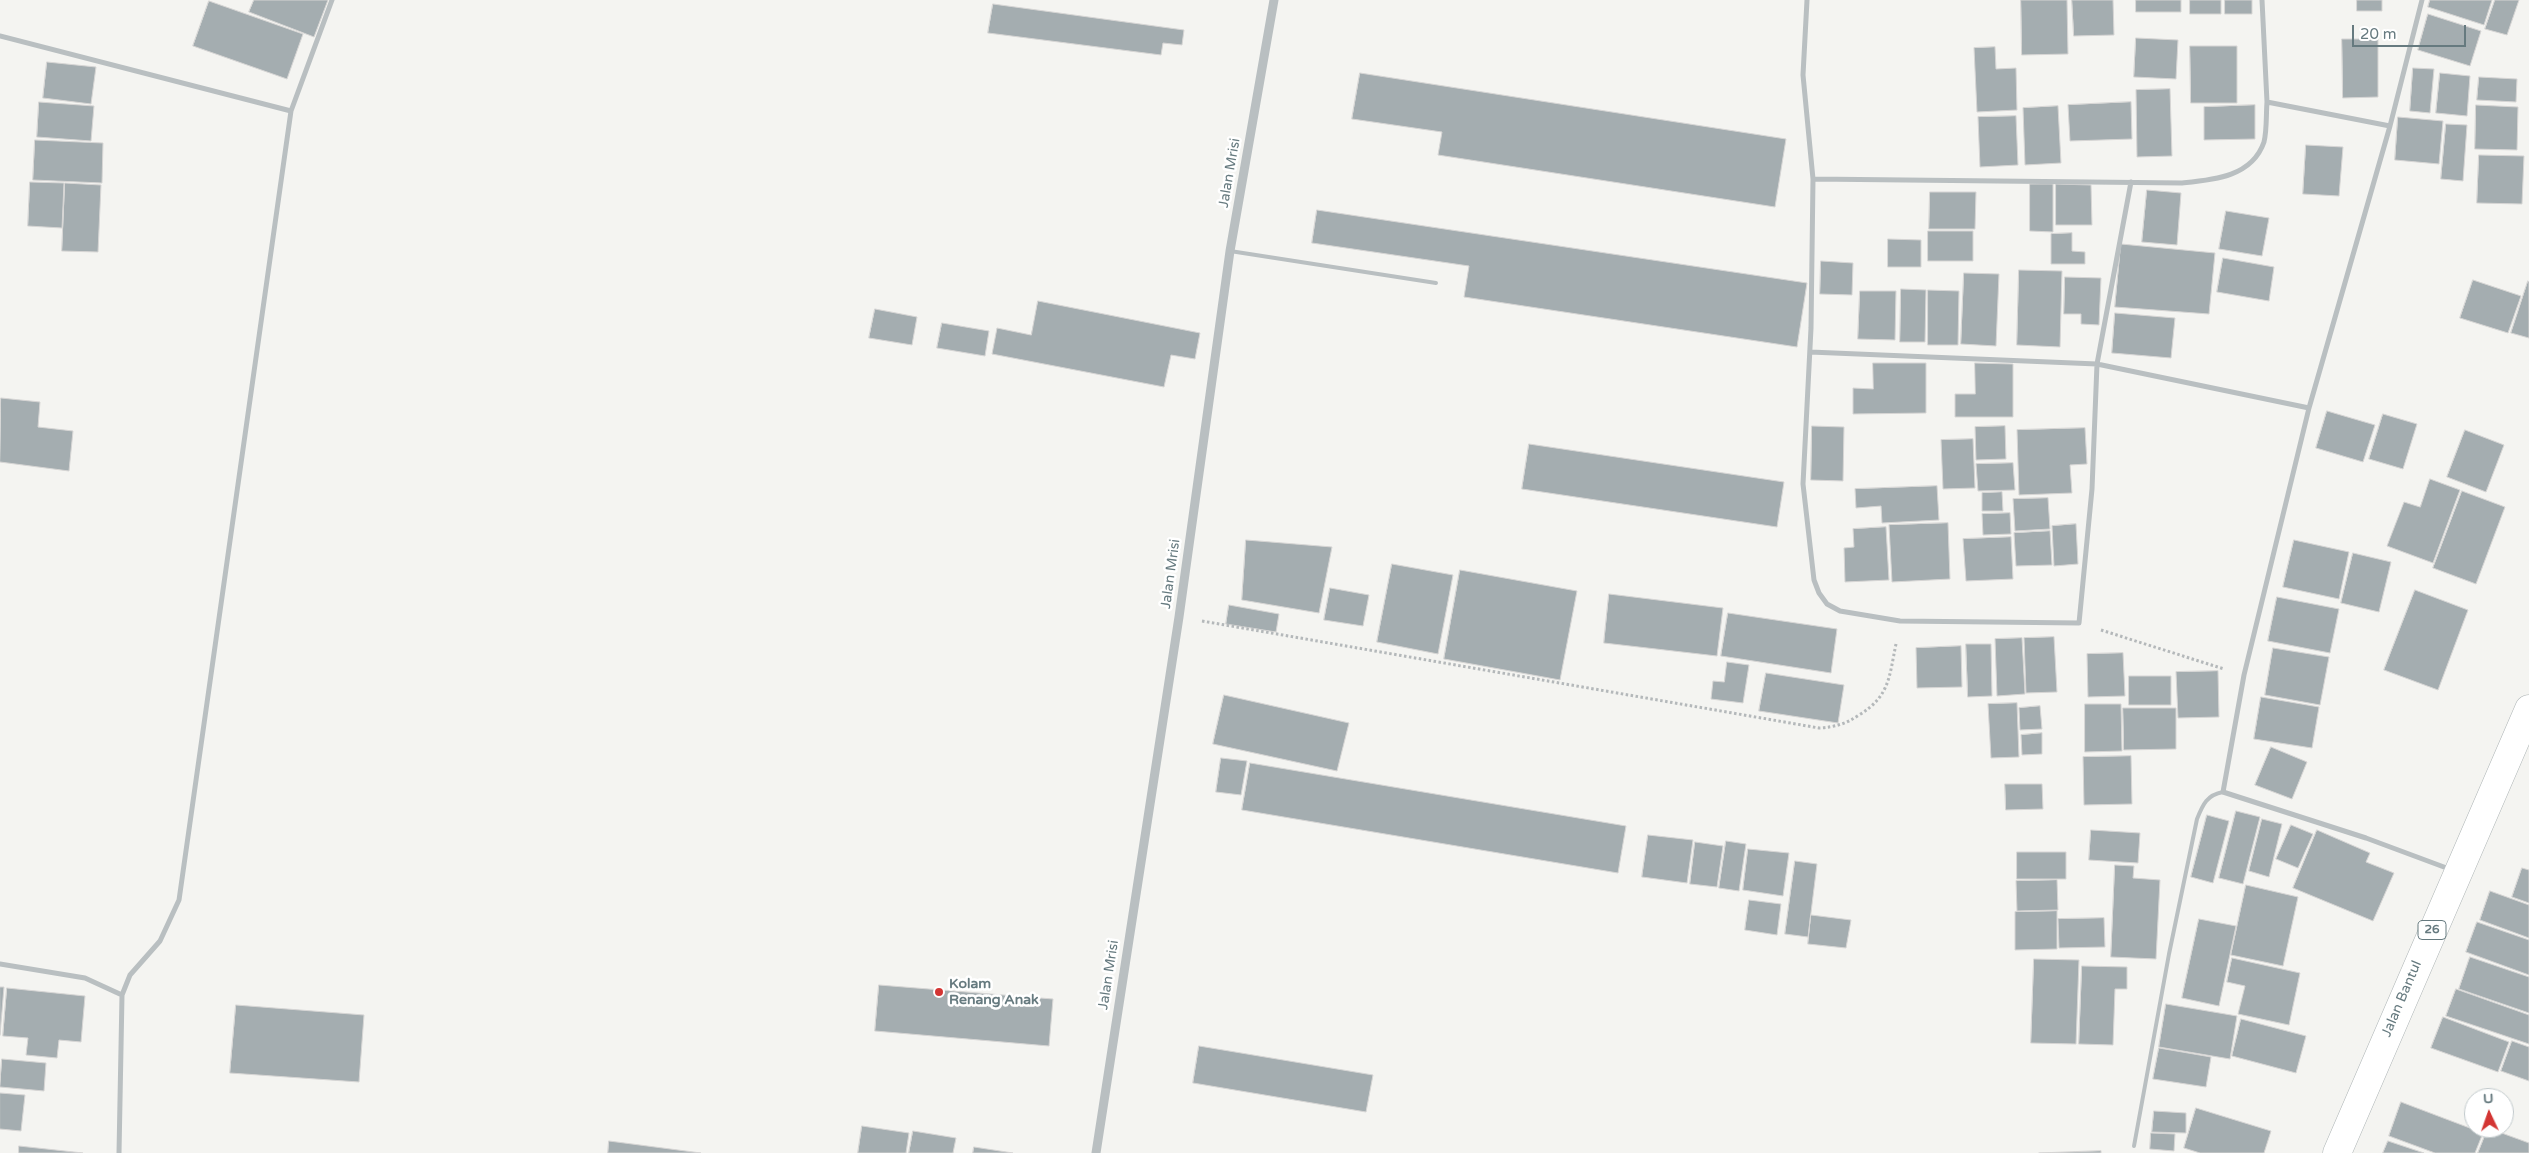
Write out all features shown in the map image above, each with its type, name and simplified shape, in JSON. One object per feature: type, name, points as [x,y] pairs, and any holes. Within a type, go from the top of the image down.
[{"type":"main road","name":"Jalan Bantul","points":[[2337,1153],[2457,872],[2520,736],[2529,709]]},
{"type":"street","points":[[119,1153],[122,995],[130,975],[160,941],[180,900],[291,111],[332,0]]},
{"type":"street","name":"Jalan Mrisi","points":[[1096,1153],[1179,617],[1230,251],[1274,0]]},
{"type":"street","points":[[1807,0],[1803,75],[1813,179],[1810,352],[1803,484],[1814,580],[1819,593],[1827,604],[1840,611],[1900,621],[2079,623],[2092,489],[2097,364],[2131,182]]},
{"type":"street","points":[[1813,179],[2196,181],[2212,180],[2240,172],[2256,158],[2264,141],[2267,102],[2262,0]]},
{"type":"street","points":[[2422,0],[2390,126],[2309,408],[2244,675],[2224,792],[2366,838],[2457,872]]},
{"type":"street","points":[[0,36],[291,111]]},
{"type":"street","points":[[2267,102],[2390,126]]},
{"type":"street","points":[[1810,352],[2097,364],[2309,408]]},
{"type":"street","points":[[0,964],[85,978],[122,995]]},
{"type":"lane","points":[[1230,251],[1436,283]]},
{"type":"lane","points":[[2134,1146],[2169,954],[2197,819],[2204,801],[2214,794],[2224,792]]},
{"type":"path","points":[[1179,617],[1819,728],[1846,724],[1880,700],[1889,679],[1900,621]]},
{"type":"path","points":[[2079,623],[2244,675]]},
{"type":"building","points":[[254,0],[328,0],[314,37],[249,12]]},
{"type":"building","points":[[2021,0],[2067,0],[2068,54],[2022,55]]},
{"type":"building","points":[[2072,0],[2113,0],[2114,35],[2074,36]]},
{"type":"building","points":[[2136,0],[2181,0],[2181,12],[2136,12]]},
{"type":"building","points":[[2190,0],[2221,0],[2221,14],[2190,14]]},
{"type":"building","points":[[2225,0],[2252,0],[2252,14],[2225,14]]},
{"type":"building","points":[[2357,0],[2382,0],[2382,11],[2357,11]]},
{"type":"building","points":[[2430,0],[2492,0],[2484,25],[2428,7]]},
{"type":"building","points":[[2495,0],[2519,0],[2507,35],[2485,29]]},
{"type":"building","points":[[209,1],[303,34],[287,79],[193,46]]},
{"type":"building","points":[[993,4],[1184,30],[1182,45],[1163,43],[1161,55],[988,33]]},
{"type":"building","points":[[2428,14],[2481,31],[2470,66],[2418,50]]},
{"type":"building","points":[[2136,38],[2178,40],[2176,79],[2134,77]]},
{"type":"building","points":[[2342,39],[2378,39],[2378,97],[2343,98]]},
{"type":"building","points":[[2190,46],[2237,46],[2237,103],[2191,103]]},
{"type":"building","points":[[1995,47],[1996,69],[2016,68],[2017,110],[1977,112],[1974,48]]},
{"type":"building","points":[[47,62],[96,67],[91,104],[43,98]]},
{"type":"building","points":[[2413,68],[2434,69],[2430,113],[2410,111]]},
{"type":"building","points":[[1360,73],[1786,139],[1775,207],[1438,155],[1442,132],[1352,119]]},
{"type":"building","points":[[2440,73],[2470,76],[2467,116],[2436,113]]},
{"type":"building","points":[[2479,77],[2517,79],[2516,102],[2477,100]]},
{"type":"building","points":[[2170,89],[2172,156],[2137,157],[2136,90]]},
{"type":"building","points":[[39,102],[94,106],[91,141],[37,137]]},
{"type":"building","points":[[2131,102],[2132,139],[2070,141],[2068,105]]},
{"type":"building","points":[[2255,105],[2255,139],[2204,140],[2204,107]]},
{"type":"building","points":[[2476,105],[2518,107],[2517,150],[2475,149]]},
{"type":"building","points":[[2058,106],[2061,163],[2025,165],[2023,108]]},
{"type":"building","points":[[2016,116],[2018,165],[1980,167],[1978,117]]},
{"type":"building","points":[[2398,117],[2443,121],[2439,164],[2395,160]]},
{"type":"building","points":[[2446,124],[2467,125],[2463,181],[2441,179]]},
{"type":"building","points":[[35,140],[103,143],[102,183],[33,180]]},
{"type":"building","points":[[2306,145],[2343,147],[2339,196],[2303,194]]},
{"type":"building","points":[[2479,155],[2524,156],[2522,204],[2477,203]]},
{"type":"building","points":[[30,182],[64,183],[62,228],[28,226]]},
{"type":"building","points":[[65,183],[101,185],[98,252],[62,251]]},
{"type":"building","points":[[2030,184],[2053,184],[2053,232],[2030,231]]},
{"type":"building","points":[[2056,184],[2091,185],[2092,225],[2056,225]]},
{"type":"building","points":[[2147,190],[2181,193],[2177,245],[2142,242]]},
{"type":"building","points":[[1930,192],[1976,192],[1975,229],[1929,229]]},
{"type":"building","points":[[1317,210],[1807,283],[1797,347],[1464,297],[1469,266],[1312,243]]},
{"type":"building","points":[[2226,211],[2269,218],[2262,256],[2219,249]]},
{"type":"building","points":[[1928,231],[1973,231],[1973,261],[1928,261]]},
{"type":"building","points":[[2072,233],[2072,251],[2085,252],[2085,264],[2051,264],[2051,234]]},
{"type":"building","points":[[1888,239],[1921,240],[1921,267],[1888,267]]},
{"type":"building","points":[[2121,244],[2215,253],[2209,314],[2115,307]]},
{"type":"building","points":[[2223,258],[2274,267],[2269,301],[2217,292]]},
{"type":"building","points":[[1821,261],[1853,263],[1852,295],[1820,294]]},
{"type":"building","points":[[2019,270],[2062,271],[2060,347],[2017,345]]},
{"type":"building","points":[[1964,273],[1999,274],[1996,346],[1961,344]]},
{"type":"building","points":[[2065,277],[2101,278],[2099,325],[2081,324],[2081,314],[2064,314]]},
{"type":"building","points":[[2473,280],[2521,296],[2508,333],[2460,318]]},
{"type":"building","points":[[2529,282],[2529,338],[2511,333]]},
{"type":"building","points":[[1901,289],[1926,290],[1925,342],[1900,342]]},
{"type":"building","points":[[1928,290],[1959,291],[1958,345],[1928,345]]},
{"type":"building","points":[[1860,291],[1896,291],[1895,340],[1858,339]]},
{"type":"building","points":[[1038,301],[1200,333],[1195,359],[1171,355],[1164,387],[992,354],[997,328],[1031,335]]},
{"type":"building","points":[[875,309],[917,317],[912,345],[869,338]]},
{"type":"building","points":[[2115,313],[2175,318],[2171,358],[2112,353]]},
{"type":"building","points":[[942,323],[989,331],[985,356],[937,348]]},
{"type":"building","points":[[1873,363],[1926,363],[1926,413],[1853,414],[1853,388],[1873,389]]},
{"type":"building","points":[[1975,363],[2013,364],[2013,417],[1955,417],[1955,394],[1975,394]]},
{"type":"building","points":[[1,398],[40,402],[38,427],[73,431],[69,471],[0,462]]},
{"type":"building","points":[[2327,411],[2375,425],[2363,462],[2316,448]]},
{"type":"building","points":[[2383,414],[2417,424],[2403,469],[2369,459]]},
{"type":"building","points":[[1812,426],[1844,427],[1843,481],[1811,480]]},
{"type":"building","points":[[2005,426],[2006,459],[1976,460],[1975,427]]},
{"type":"building","points":[[2085,428],[2087,464],[2070,465],[2072,493],[2019,495],[2017,430]]},
{"type":"building","points":[[2465,430],[2504,445],[2486,492],[2447,477]]},
{"type":"building","points":[[1973,439],[1975,488],[1943,489],[1941,440]]},
{"type":"building","points":[[1529,444],[1784,482],[1777,527],[1522,489]]},
{"type":"building","points":[[2013,463],[2015,490],[1978,491],[1976,464]]},
{"type":"building","points":[[2430,479],[2460,490],[2433,563],[2387,546],[2404,502],[2420,507]]},
{"type":"building","points":[[1937,486],[1939,520],[1882,523],[1881,506],[1856,508],[1855,489]]},
{"type":"building","points":[[2462,491],[2505,507],[2476,584],[2433,568]]},
{"type":"building","points":[[2002,492],[2003,511],[1982,511],[1982,493]]},
{"type":"building","points":[[2048,498],[2050,529],[2015,531],[2013,499]]},
{"type":"building","points":[[2010,513],[2011,534],[1983,535],[1982,514]]},
{"type":"building","points":[[1948,523],[1950,579],[1892,582],[1889,525]]},
{"type":"building","points":[[2076,524],[2078,564],[2054,566],[2052,526]]},
{"type":"building","points":[[1886,527],[1889,580],[1845,582],[1844,548],[1854,547],[1853,529]]},
{"type":"building","points":[[2050,531],[2052,565],[2016,566],[2014,533]]},
{"type":"building","points":[[2011,537],[2013,579],[1966,581],[1963,539]]},
{"type":"building","points":[[1246,540],[1332,547],[1319,613],[1242,600]]},
{"type":"building","points":[[2294,540],[2349,552],[2339,599],[2283,587]]},
{"type":"building","points":[[2353,553],[2391,562],[2379,612],[2341,603]]},
{"type":"building","points":[[1392,564],[1453,575],[1438,654],[1377,642]]},
{"type":"building","points":[[1460,570],[1577,591],[1560,680],[1444,659]]},
{"type":"building","points":[[1330,588],[1369,595],[1363,626],[1324,620]]},
{"type":"building","points":[[2415,590],[2468,610],[2438,690],[2384,670]]},
{"type":"building","points":[[1609,594],[1723,608],[1717,656],[1604,643]]},
{"type":"building","points":[[2277,597],[2339,609],[2330,653],[2268,641]]},
{"type":"building","points":[[1229,605],[1279,614],[1276,632],[1226,624]]},
{"type":"building","points":[[1728,613],[1837,629],[1831,673],[1721,656]]},
{"type":"building","points":[[2054,637],[2057,692],[2026,693],[2024,638]]},
{"type":"building","points":[[2022,638],[2025,694],[1997,696],[1995,639]]},
{"type":"building","points":[[1966,644],[1991,644],[1992,696],[1968,697]]},
{"type":"building","points":[[1961,646],[1962,687],[1917,688],[1916,648]]},
{"type":"building","points":[[2273,648],[2329,657],[2320,705],[2265,695]]},
{"type":"building","points":[[2123,653],[2125,696],[2088,697],[2087,654]]},
{"type":"building","points":[[1727,662],[1749,665],[1743,703],[1711,699],[1713,681],[1724,682]]},
{"type":"building","points":[[2218,671],[2219,717],[2178,718],[2176,672]]},
{"type":"building","points":[[1766,673],[1844,685],[1838,723],[1759,711]]},
{"type":"building","points":[[2129,676],[2171,676],[2171,705],[2129,705]]},
{"type":"building","points":[[1224,695],[1349,723],[1337,771],[1213,744]]},
{"type":"building","points":[[2261,697],[2319,707],[2312,748],[2254,739]]},
{"type":"building","points":[[2017,703],[2019,757],[1991,758],[1988,704]]},
{"type":"building","points":[[2085,704],[2121,704],[2122,751],[2085,752]]},
{"type":"building","points":[[2040,706],[2042,729],[2020,730],[2019,708]]},
{"type":"building","points":[[2123,708],[2176,708],[2176,749],[2124,750]]},
{"type":"building","points":[[2042,733],[2042,754],[2022,755],[2021,735]]},
{"type":"building","points":[[2271,747],[2307,762],[2292,799],[2255,785]]},
{"type":"building","points":[[2131,756],[2132,804],[2084,805],[2083,757]]},
{"type":"building","points":[[1221,758],[1247,761],[1241,795],[1216,792]]},
{"type":"building","points":[[1250,763],[1626,826],[1618,873],[1242,810]]},
{"type":"building","points":[[2005,784],[2042,784],[2043,809],[2006,810]]},
{"type":"building","points":[[2236,811],[2260,817],[2243,884],[2219,878]]},
{"type":"building","points":[[2207,815],[2229,821],[2213,883],[2191,877]]},
{"type":"building","points":[[2262,819],[2282,824],[2269,877],[2249,871]]},
{"type":"building","points":[[2291,825],[2313,834],[2298,868],[2276,859]]},
{"type":"building","points":[[2091,830],[2140,833],[2138,863],[2089,860]]},
{"type":"building","points":[[2317,830],[2370,853],[2366,862],[2394,873],[2373,921],[2293,888]]},
{"type":"building","points":[[1648,835],[1693,840],[1687,883],[1642,877]]},
{"type":"building","points":[[1726,841],[1746,844],[1739,891],[1719,888]]},
{"type":"building","points":[[1695,842],[1723,846],[1717,887],[1690,884]]},
{"type":"building","points":[[1748,849],[1789,853],[1783,896],[1743,890]]},
{"type":"building","points":[[2017,852],[2066,852],[2066,879],[2017,879]]},
{"type":"building","points":[[1795,861],[1817,864],[1808,937],[1785,934]]},
{"type":"building","points":[[2115,865],[2134,866],[2133,878],[2160,880],[2156,959],[2111,957]]},
{"type":"building","points":[[2522,868],[2529,870],[2529,903],[2512,897]]},
{"type":"building","points":[[2057,880],[2058,910],[2017,911],[2016,881]]},
{"type":"building","points":[[2246,885],[2298,897],[2283,966],[2231,955]]},
{"type":"building","points":[[2490,891],[2529,905],[2529,938],[2480,920]]},
{"type":"building","points":[[1749,900],[1781,904],[1777,935],[1745,930]]},
{"type":"building","points":[[2057,911],[2057,949],[2015,950],[2015,912]]},
{"type":"building","points":[[1811,915],[1851,920],[1846,948],[1808,944]]},
{"type":"building","points":[[2104,918],[2105,947],[2059,948],[2058,919]]},
{"type":"building","points":[[2199,919],[2236,926],[2219,1006],[2182,998]]},
{"type":"building","points":[[2477,922],[2529,940],[2529,975],[2466,952]]},
{"type":"building","points":[[2470,957],[2529,977],[2529,1013],[2459,989]]},
{"type":"building","points":[[2232,958],[2300,973],[2289,1025],[2238,1014],[2245,986],[2227,982]]},
{"type":"building","points":[[2034,959],[2079,960],[2076,1044],[2031,1043]]},
{"type":"building","points":[[2082,966],[2127,967],[2127,989],[2115,989],[2113,1045],[2079,1044]]},
{"type":"building","points":[[879,985],[1053,999],[1049,1046],[875,1031]]},
{"type":"building","points":[[0,987],[4,987],[0,1035]]},
{"type":"building","points":[[7,988],[85,996],[81,1042],[59,1040],[57,1058],[26,1055],[28,1038],[3,1036]]},
{"type":"building","points":[[2456,989],[2529,1015],[2529,1044],[2446,1016]]},
{"type":"building","points":[[2166,1004],[2237,1016],[2230,1059],[2159,1047]]},
{"type":"building","points":[[236,1005],[364,1015],[359,1082],[230,1073]]},
{"type":"building","points":[[2443,1017],[2509,1042],[2498,1072],[2431,1048]]},
{"type":"building","points":[[2241,1019],[2306,1036],[2296,1073],[2232,1056]]},
{"type":"building","points":[[2512,1041],[2529,1047],[2529,1081],[2501,1071]]},
{"type":"building","points":[[1199,1046],[1373,1075],[1366,1112],[1193,1083]]},
{"type":"building","points":[[2159,1048],[2211,1057],[2206,1087],[2153,1079]]},
{"type":"building","points":[[2,1059],[46,1063],[44,1091],[0,1087]]},
{"type":"building","points":[[0,1093],[25,1095],[21,1131],[0,1129]]},
{"type":"building","points":[[2401,1102],[2464,1126],[2464,1138],[2481,1138],[2475,1153],[2435,1153],[2389,1136]]},
{"type":"building","points":[[2196,1108],[2271,1131],[2264,1153],[2200,1153],[2184,1148]]},
{"type":"building","points":[[2154,1111],[2186,1113],[2186,1133],[2152,1132]]},
{"type":"building","points":[[862,1126],[909,1133],[906,1153],[858,1153]]},
{"type":"building","points":[[913,1131],[956,1138],[953,1153],[909,1153]]},
{"type":"building","points":[[2151,1133],[2175,1134],[2174,1151],[2150,1149]]},
{"type":"building","points":[[2484,1138],[2514,1138],[2529,1143],[2529,1153],[2478,1153]]},
{"type":"building","points":[[609,1141],[701,1153],[608,1153]]},
{"type":"building","points":[[2388,1141],[2424,1153],[2383,1153]]},
{"type":"building","points":[[19,1146],[83,1153],[19,1153]]},
{"type":"building","points":[[974,1147],[1013,1153],[973,1153]]},
{"type":"building","points":[[2101,1151],[2101,1153],[2039,1153]]},
{"type":"place","name":"Kolam Renang Anak","points":[[939,992]]}]
